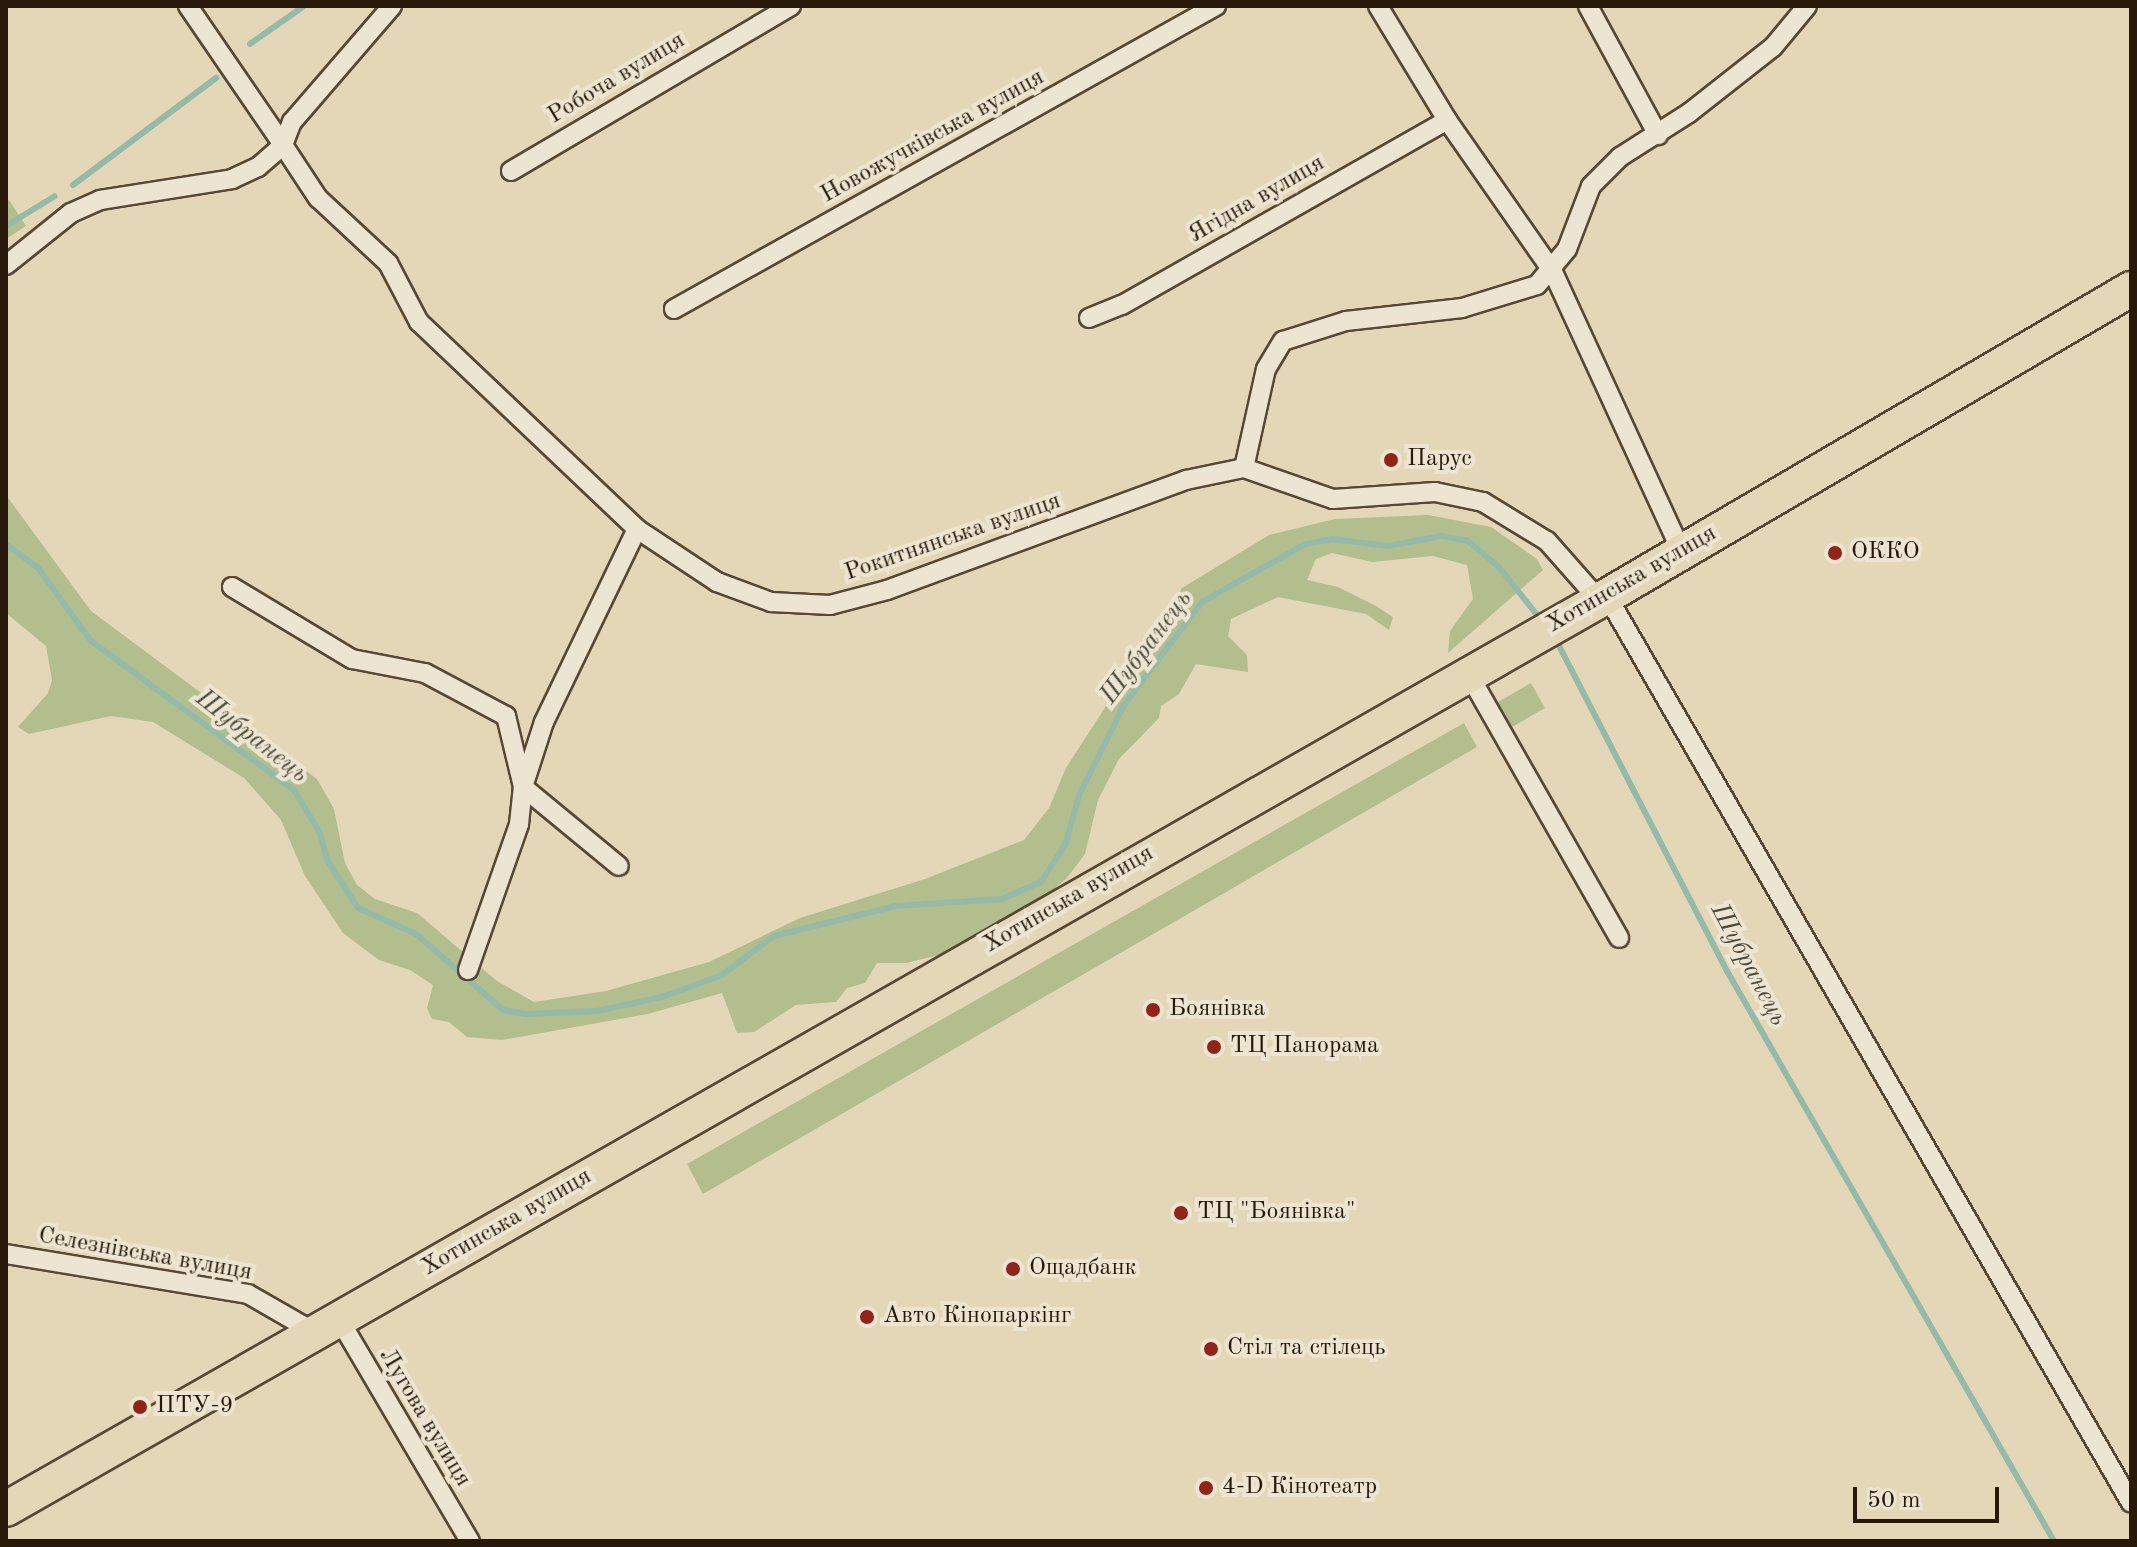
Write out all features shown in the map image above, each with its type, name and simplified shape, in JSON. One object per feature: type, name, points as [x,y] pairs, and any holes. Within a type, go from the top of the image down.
[{"type":"highway","name":"Хотинська вулиця","points":[[6,1509],[1682,553],[2131,289]]},
{"type":"street","name":"Рокитнянська вулиця","points":[[188,6],[318,198],[388,263],[419,322],[637,529],[717,582],[771,602],[830,605],[887,590],[1186,480],[1244,468]]},
{"type":"street","points":[[6,265],[71,213],[100,200],[232,179],[258,167],[283,145],[292,122],[392,6]]},
{"type":"street","name":"Робоча вулиця","points":[[511,171],[791,6]]},
{"type":"street","name":"Новожучківська вулиця","points":[[674,309],[1216,6]]},
{"type":"street","points":[[1378,6],[1447,120],[1553,272],[1682,553]]},
{"type":"street","points":[[1588,6],[1658,135]]},
{"type":"street","points":[[1807,6],[1773,47],[1658,135],[1620,157],[1591,186],[1567,249],[1553,272],[1537,285],[1462,308],[1346,321],[1283,341],[1266,369],[1244,468],[1333,499],[1435,492],[1483,502],[1547,541],[1598,601],[2131,1503]]},
{"type":"street","name":"Ягідна вулиця","points":[[1089,318],[1122,305],[1447,120]]},
{"type":"street","points":[[468,970],[519,824],[523,787],[544,722],[637,529]]},
{"type":"street","points":[[232,587],[352,659],[425,673],[506,716],[523,787],[619,866]]},
{"type":"street","points":[[1476,669],[1619,938]]},
{"type":"street","name":"Селезнівська вулиця","points":[[6,1254],[248,1294],[327,1326]]},
{"type":"street","name":"Лугова вулиця","points":[[327,1326],[470,1541]]},
{"type":"green space","points":[[9,200],[26,226],[6,239],[6,202]]},
{"type":"green space","points":[[6,495],[91,611],[317,779],[334,809],[345,863],[357,885],[375,899],[417,913],[497,981],[534,1002],[606,991],[709,962],[800,918],[925,879],[1024,840],[1049,808],[1066,768],[1182,588],[1269,535],[1335,519],[1428,515],[1491,527],[1537,559],[1543,570],[1448,653],[1450,631],[1473,599],[1467,565],[1433,556],[1372,562],[1332,553],[1316,559],[1307,580],[1338,587],[1376,606],[1393,617],[1389,630],[1366,614],[1278,597],[1231,619],[1228,636],[1247,655],[1248,672],[1196,664],[1179,694],[1161,706],[1159,718],[1119,759],[1098,800],[1085,854],[1067,878],[1035,905],[964,949],[906,963],[877,963],[865,983],[847,988],[836,1002],[796,1005],[754,1032],[737,1033],[722,993],[648,1014],[502,1040],[467,1037],[449,1022],[432,1019],[427,1008],[433,985],[410,970],[379,960],[343,933],[305,876],[281,820],[244,778],[153,722],[111,716],[29,734],[18,727],[48,693],[52,680],[46,646],[6,613]]},
{"type":"green space","points":[[1531,683],[1545,708],[1512,727],[1498,702]]},
{"type":"green space","points":[[1464,723],[1477,747],[703,1194],[687,1164]]},
{"type":"waterway","points":[[250,44],[304,6]]},
{"type":"waterway","points":[[73,185],[216,78]]},
{"type":"waterway","points":[[6,226],[55,196]]},
{"type":"waterway","name":"Шубранець","points":[[6,544],[38,568],[91,641],[294,790],[320,833],[327,860],[358,908],[416,934],[503,1010],[526,1014],[597,1011],[662,997],[722,975],[774,936],[896,906],[1002,899],[1041,882],[1066,843],[1079,795],[1124,705],[1202,602],[1305,544],[1332,539],[1388,546],[1441,536],[1468,541],[1499,567],[1541,620]]},
{"type":"waterway","name":"Шубранець","points":[[1555,638],[1727,971],[2054,1541]]},
{"type":"place","name":"Парус","points":[[1391,460]]},
{"type":"place","name":"ОККО","points":[[1835,553]]},
{"type":"place","name":"Боянівка","points":[[1153,1010]]},
{"type":"place","name":"ТЦ Панорама","points":[[1214,1047]]},
{"type":"place","name":"ТЦ \"Боянівка\"","points":[[1181,1213]]},
{"type":"place","name":"Ощадбанк","points":[[1013,1269]]},
{"type":"place","name":"Авто Кінопаркінг","points":[[867,1317]]},
{"type":"place","name":"Стіл та стілець","points":[[1211,1349]]},
{"type":"place","name":"ПТУ-9","points":[[140,1407]]},
{"type":"place","name":"4-D Кінотеатр","points":[[1206,1488]]}]
